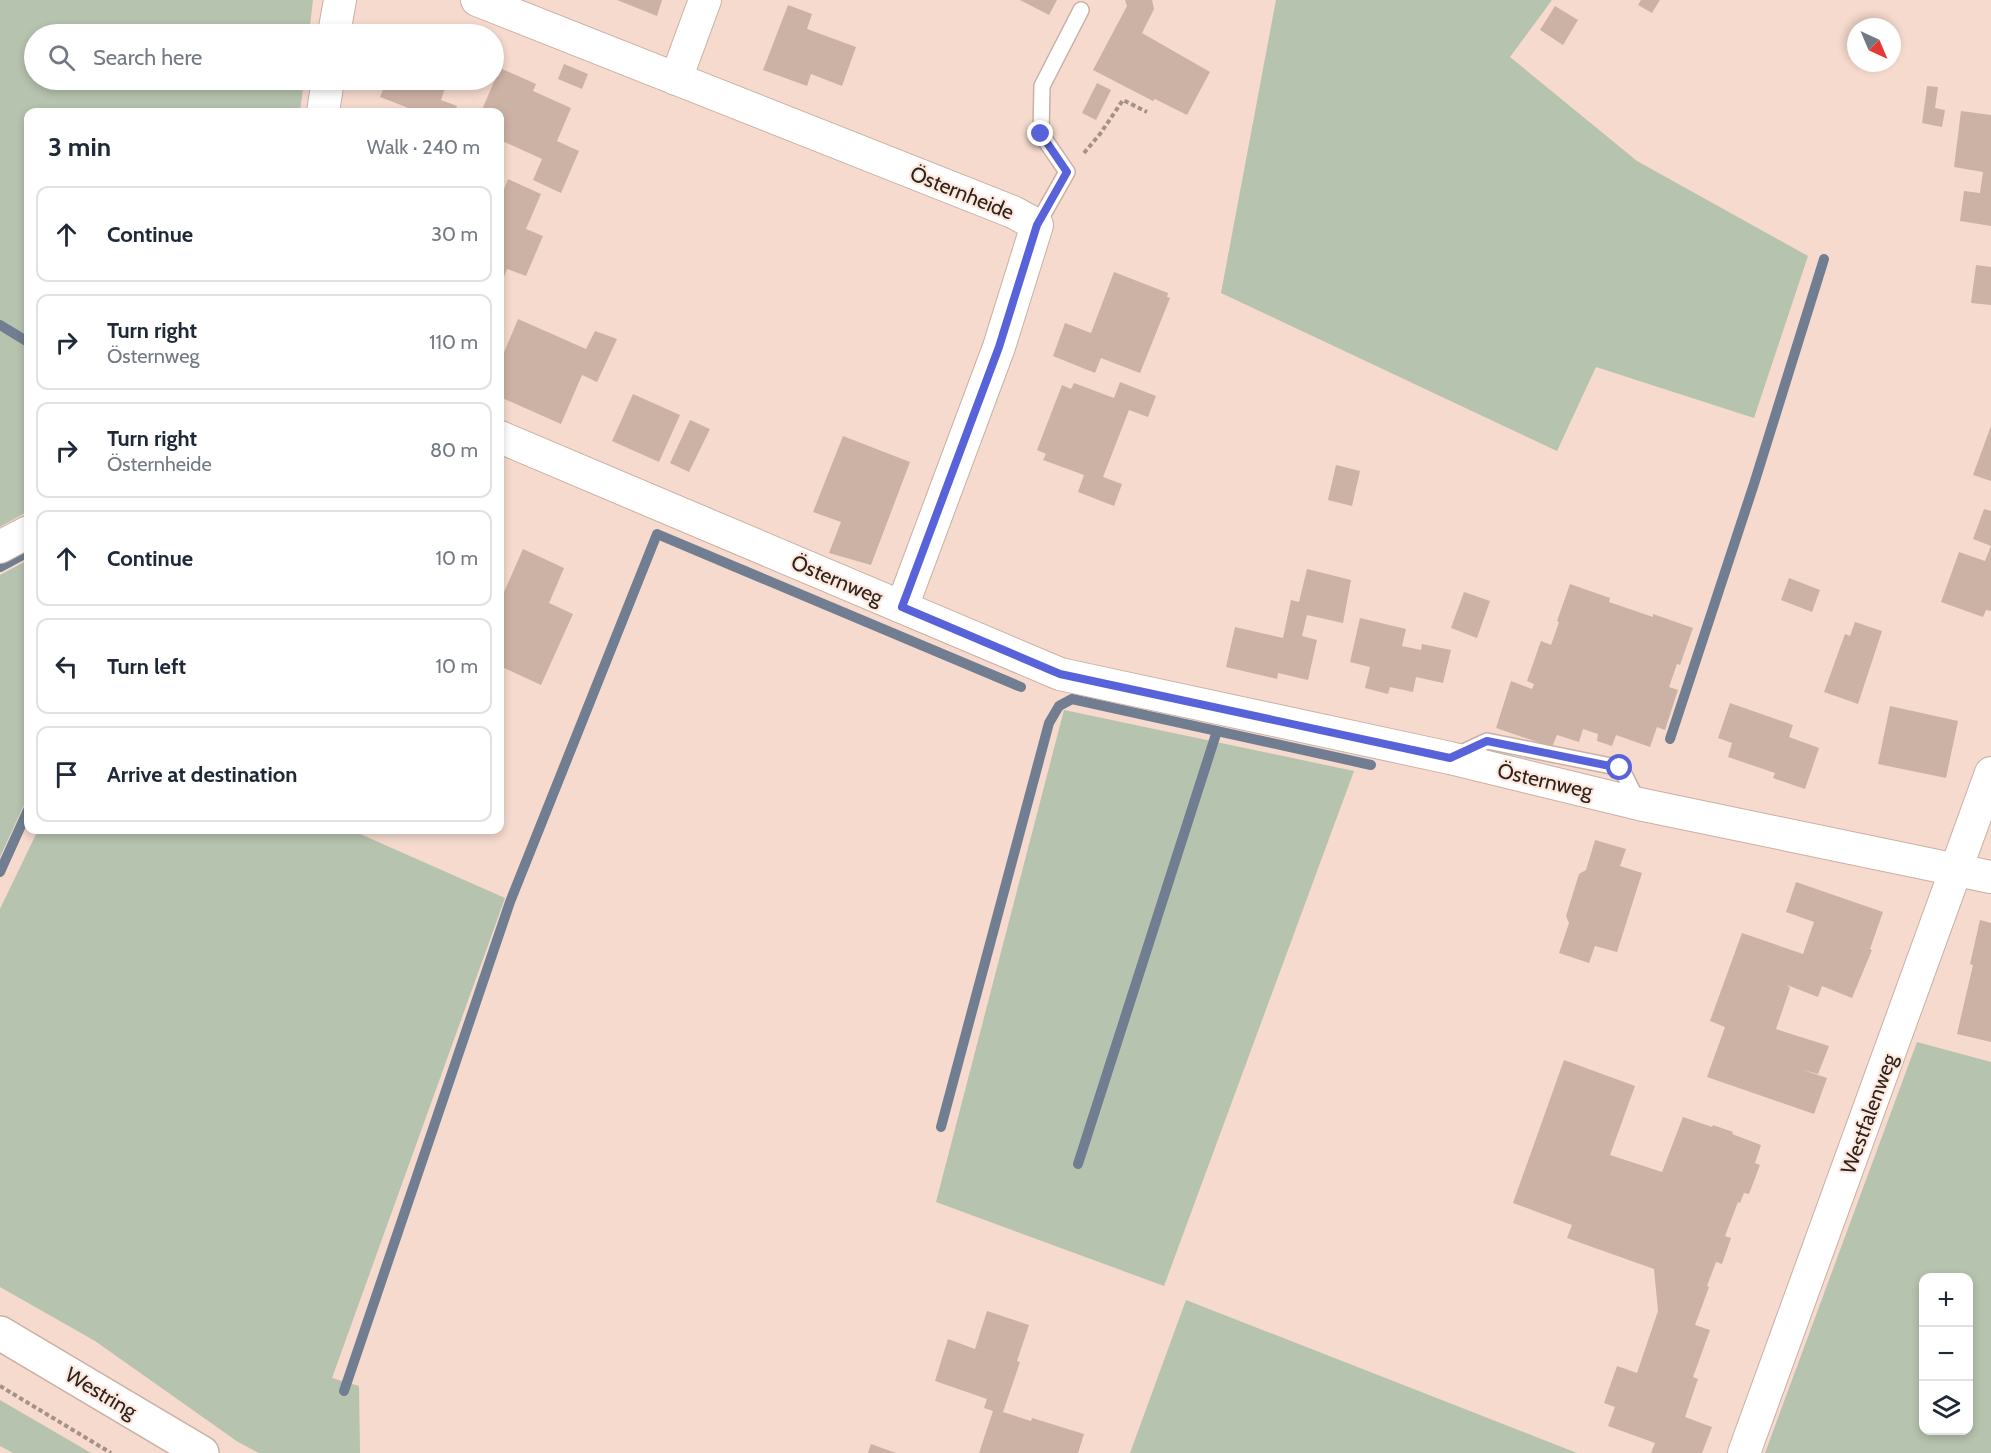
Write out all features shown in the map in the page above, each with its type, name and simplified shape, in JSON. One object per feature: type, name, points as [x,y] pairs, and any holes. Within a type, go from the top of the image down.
[{"type":"street","points":[[335,24],[339,0]]},
{"type":"street","name":"Östernheide","points":[[477,0],[1013,212],[1037,225],[999,347],[902,607]]},
{"type":"street","points":[[676,79],[705,0]]},
{"type":"street","points":[[324,108],[326,90]]},
{"type":"street","name":"Östernweg","points":[[504,446],[902,607],[1060,674],[1450,758],[1639,804],[1991,878]]},
{"type":"street","points":[[0,547],[24,534]]},
{"type":"street","name":"Westfalenweg","points":[[1744,1453],[1991,773]]},
{"type":"street","name":"Westring","points":[[0,1333],[202,1453]]},
{"type":"lane","points":[[1037,225],[1067,172],[1041,134],[1042,86],[1082,10]]},
{"type":"path","points":[[1067,172],[1100,134],[1124,100],[1147,112]]},
{"type":"path","points":[[0,1386],[111,1453]]},
{"type":"green space","points":[[0,0],[313,0],[310,24],[24,24],[24,90],[303,90],[300,108],[24,108],[24,513],[0,527]]},
{"type":"green space","points":[[1276,0],[1552,0],[1510,57],[1637,161],[1808,256],[1754,418],[1596,367],[1557,451],[1221,293]]},
{"type":"green space","points":[[24,562],[24,805],[0,857],[0,575]]},
{"type":"green space","points":[[1064,710],[1354,771],[1164,1286],[936,1202]]},
{"type":"green space","points":[[36,834],[360,834],[505,898],[332,1378],[359,1386],[360,1453],[259,1453],[238,1442],[95,1341],[0,1287],[0,909]]},
{"type":"green space","points":[[1917,1042],[1991,1062],[1991,1453],[1765,1453]]},
{"type":"green space","points":[[1186,1300],[1577,1453],[1130,1453]]},
{"type":"green space","points":[[0,1400],[91,1453],[13,1453],[0,1446]]},
{"type":"building","points":[[617,0],[662,0],[657,16]]},
{"type":"building","points":[[1020,0],[1057,0],[1049,15]]},
{"type":"building","points":[[1125,0],[1152,0],[1154,9],[1142,33],[1210,72],[1187,115],[1155,99],[1153,101],[1093,70],[1127,6]]},
{"type":"building","points":[[1641,0],[1660,0],[1652,13],[1638,5]]},
{"type":"building","points":[[788,5],[812,14],[807,29],[856,47],[842,86],[811,74],[807,86],[763,70]]},
{"type":"building","points":[[1555,6],[1578,20],[1563,45],[1540,30]]},
{"type":"building","points":[[564,64],[588,74],[582,89],[558,79]]},
{"type":"building","points":[[504,70],[536,84],[533,91],[571,108],[557,141],[579,151],[561,193],[533,180],[542,159],[504,142],[504,108],[483,108],[490,90],[504,90]]},
{"type":"building","points":[[1097,83],[1111,90],[1096,120],[1082,113]]},
{"type":"building","points":[[1927,86],[1938,87],[1935,108],[1945,110],[1942,127],[1922,123]]},
{"type":"building","points":[[383,90],[444,90],[441,100],[457,106],[456,108],[409,108],[380,97]]},
{"type":"building","points":[[1961,111],[1991,115],[1991,226],[1960,221],[1964,191],[1980,193],[1983,172],[1954,167]]},
{"type":"building","points":[[508,179],[541,194],[526,229],[543,236],[526,276],[507,269],[504,277],[504,190]]},
{"type":"building","points":[[1976,265],[1991,267],[1991,305],[1971,303]]},
{"type":"building","points":[[1114,272],[1168,293],[1167,297],[1170,298],[1140,373],[1101,358],[1095,373],[1053,356],[1065,323],[1091,333]]},
{"type":"building","points":[[518,319],[586,349],[595,331],[617,339],[597,382],[582,375],[561,424],[504,399],[504,352]]},
{"type":"building","points":[[1120,382],[1156,396],[1148,417],[1129,410],[1103,477],[1122,484],[1114,506],[1078,492],[1084,475],[1043,460],[1046,454],[1037,450],[1062,385],[1071,389],[1074,383],[1114,398]]},
{"type":"building","points":[[633,394],[680,415],[659,462],[612,441]]},
{"type":"building","points":[[690,420],[710,429],[689,472],[670,463]]},
{"type":"building","points":[[1991,426],[1991,481],[1973,475]]},
{"type":"building","points":[[843,436],[910,462],[871,565],[829,553],[841,522],[813,512]]},
{"type":"building","points":[[1336,465],[1360,471],[1352,506],[1328,500]]},
{"type":"building","points":[[1984,509],[1991,511],[1991,546],[1973,539]]},
{"type":"building","points":[[1991,546],[1991,611],[1986,610],[1983,617],[1941,602],[1959,552],[1985,561]]},
{"type":"building","points":[[523,549],[564,568],[549,603],[573,614],[541,685],[504,668],[504,592]]},
{"type":"building","points":[[1307,569],[1351,580],[1343,623],[1307,615],[1302,636],[1317,640],[1308,680],[1278,673],[1277,679],[1226,667],[1235,627],[1283,638],[1291,600],[1299,602]]},
{"type":"building","points":[[1789,578],[1820,590],[1812,612],[1781,600]]},
{"type":"building","points":[[1570,584],[1610,598],[1609,602],[1693,628],[1680,665],[1677,664],[1669,687],[1678,690],[1665,730],[1657,727],[1650,747],[1616,735],[1612,746],[1597,741],[1598,734],[1583,729],[1579,742],[1557,735],[1552,747],[1496,728],[1511,681],[1532,689],[1534,684],[1527,681],[1541,641],[1551,645]]},
{"type":"building","points":[[1464,592],[1490,601],[1477,638],[1451,628]]},
{"type":"building","points":[[1360,618],[1406,629],[1402,646],[1421,650],[1422,644],[1451,650],[1443,683],[1416,677],[1413,692],[1390,687],[1388,694],[1365,688],[1370,667],[1350,662]]},
{"type":"building","points":[[1855,622],[1882,631],[1858,704],[1824,692],[1845,634],[1850,636]]},
{"type":"building","points":[[1730,703],[1793,725],[1789,737],[1819,748],[1805,789],[1773,778],[1775,773],[1728,757],[1732,743],[1718,738]]},
{"type":"building","points":[[1890,706],[1958,721],[1946,778],[1878,764]]},
{"type":"building","points":[[1595,840],[1626,849],[1620,866],[1642,873],[1617,952],[1595,946],[1589,963],[1559,953],[1569,923],[1566,916],[1579,874],[1586,870]]},
{"type":"building","points":[[1796,882],[1883,912],[1870,949],[1872,950],[1852,998],[1822,986],[1818,997],[1787,985],[1790,988],[1776,1029],[1829,1046],[1818,1074],[1803,1070],[1827,1078],[1814,1114],[1707,1077],[1725,1027],[1710,1021],[1742,933],[1803,954],[1814,922],[1786,912]]},
{"type":"building","points":[[1980,920],[1991,923],[1991,1042],[1957,1034],[1973,965],[1970,964]]},
{"type":"building","points":[[1564,1060],[1635,1086],[1610,1155],[1662,1172],[1683,1117],[1733,1132],[1732,1134],[1761,1145],[1755,1163],[1760,1165],[1749,1194],[1744,1193],[1740,1203],[1738,1202],[1725,1236],[1731,1238],[1722,1264],[1716,1262],[1695,1325],[1710,1330],[1693,1377],[1698,1379],[1685,1417],[1712,1427],[1702,1453],[1651,1453],[1655,1443],[1608,1426],[1615,1407],[1604,1403],[1617,1366],[1637,1373],[1658,1311],[1654,1269],[1567,1238],[1572,1225],[1513,1203]]},
{"type":"building","points":[[987,1311],[1029,1325],[1017,1361],[1020,1362],[1003,1412],[1031,1421],[1032,1418],[1084,1434],[1078,1453],[979,1453],[993,1411],[984,1408],[987,1399],[935,1381],[948,1339],[975,1349]]},
{"type":"building","points":[[871,1444],[896,1453],[868,1453]]},
{"type":"waterway","points":[[1670,739],[1754,484],[1824,259]]},
{"type":"waterway","points":[[0,325],[24,340]]},
{"type":"waterway","points":[[344,1391],[510,902],[657,534],[1021,687]]},
{"type":"waterway","points":[[0,567],[24,554]]},
{"type":"waterway","points":[[941,1127],[1049,723],[1059,706],[1072,699],[1371,765]]},
{"type":"waterway","points":[[1078,1164],[1217,731]]},
{"type":"waterway","points":[[0,872],[24,819]]},
{"type":"route","points":[[1041,134],[1067,172],[1037,225],[999,347],[902,607],[1060,674],[1450,758],[1487,741],[1620,768]]}]
